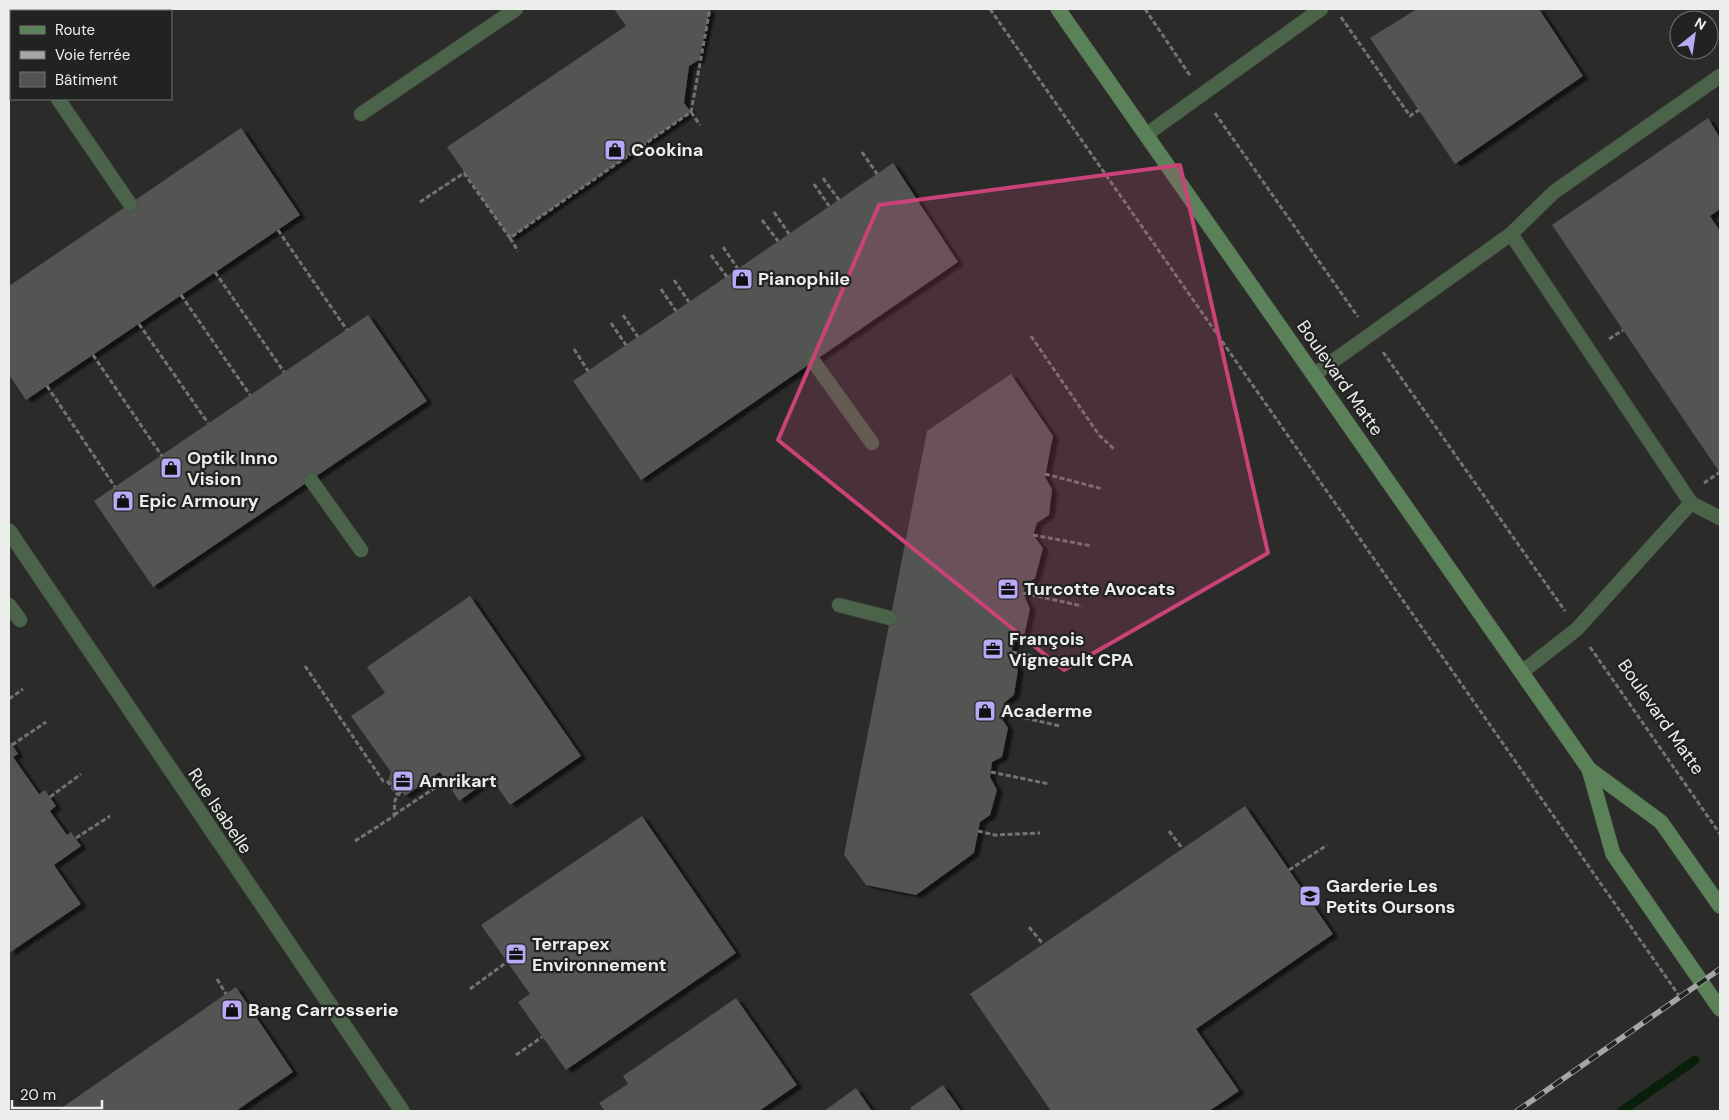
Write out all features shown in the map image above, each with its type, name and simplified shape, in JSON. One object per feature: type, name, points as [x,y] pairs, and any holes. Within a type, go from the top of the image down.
[{"type":"main road","name":"Boulevard Matte","points":[[1058,9],[1315,374],[1589,769],[1661,822],[1720,906]]},
{"type":"main road","name":"Boulevard Matte","points":[[1589,769],[1612,854],[1720,1009]]},
{"type":"street","name":"Rue Isabelle","points":[[9,531],[402,1111]]},
{"type":"lane","points":[[361,114],[516,9]]},
{"type":"lane","points":[[1147,134],[1321,9]]},
{"type":"lane","points":[[1315,374],[1511,234],[1554,192],[1720,76]]},
{"type":"lane","points":[[59,100],[130,204]]},
{"type":"lane","points":[[1511,234],[1691,503],[1720,518]]},
{"type":"lane","points":[[813,361],[872,443]]},
{"type":"lane","points":[[311,480],[361,550]]},
{"type":"lane","points":[[1522,672],[1577,629],[1691,503]]},
{"type":"lane","points":[[9,605],[20,620]]},
{"type":"lane","points":[[839,605],[890,618]]},
{"type":"path","points":[[510,238],[690,112],[710,9]]},
{"type":"path","points":[[990,9],[1680,997]]},
{"type":"path","points":[[1145,9],[1191,77]]},
{"type":"path","points":[[1340,16],[1410,116],[1419,110]]},
{"type":"path","points":[[690,112],[700,125]]},
{"type":"path","points":[[1217,115],[1358,317]]},
{"type":"path","points":[[862,152],[877,174]]},
{"type":"path","points":[[420,202],[464,172],[518,251]]},
{"type":"path","points":[[823,178],[839,200]]},
{"type":"path","points":[[814,184],[829,206]]},
{"type":"path","points":[[774,212],[790,234]]},
{"type":"path","points":[[762,220],[778,241]]},
{"type":"path","points":[[278,230],[346,330]]},
{"type":"path","points":[[723,247],[738,268]]},
{"type":"path","points":[[711,255],[727,277]]},
{"type":"path","points":[[215,272],[284,372]]},
{"type":"path","points":[[674,280],[689,302]]},
{"type":"path","points":[[661,289],[676,311]]},
{"type":"path","points":[[181,295],[250,395]]},
{"type":"path","points":[[623,315],[638,337]]},
{"type":"path","points":[[611,323],[626,345]]},
{"type":"path","points":[[139,324],[208,423]]},
{"type":"path","points":[[1031,336],[1099,435],[1115,450]]},
{"type":"path","points":[[574,349],[588,371]]},
{"type":"path","points":[[1383,352],[1562,607]]},
{"type":"path","points":[[93,355],[162,456]]},
{"type":"path","points":[[47,386],[115,487]]},
{"type":"path","points":[[1046,474],[1102,489]]},
{"type":"path","points":[[1033,534],[1092,546]]},
{"type":"path","points":[[1023,593],[1082,606]]},
{"type":"path","name":"Boulevard Matte","points":[[1589,646],[1720,834]]},
{"type":"path","points":[[1012,652],[1072,663]]},
{"type":"path","points":[[305,666],[383,781],[388,782],[398,795]]},
{"type":"path","points":[[9,699],[23,689]]},
{"type":"path","points":[[1003,713],[1060,726]]},
{"type":"path","points":[[12,745],[46,722]]},
{"type":"path","points":[[991,772],[1049,784]]},
{"type":"path","points":[[50,797],[81,774]]},
{"type":"path","points":[[355,841],[441,784]]},
{"type":"path","points":[[394,816],[395,800],[401,791]]},
{"type":"path","points":[[76,838],[110,816]]},
{"type":"path","points":[[978,831],[995,835],[1040,833]]},
{"type":"path","points":[[1170,832],[1182,848]]},
{"type":"path","points":[[1289,870],[1327,845]]},
{"type":"path","points":[[1029,927],[1042,944]]},
{"type":"path","points":[[470,989],[507,962]]},
{"type":"path","points":[[217,979],[226,994]]},
{"type":"path","points":[[516,1055],[542,1037]]},
{"type":"highlighted area","points":[[1180,165],[1268,553],[1064,670],[778,440],[879,205]]},
{"type":"building","points":[[9,9],[123,9],[10,10],[9,88]]},
{"type":"building","points":[[614,9],[710,9],[699,60],[689,66],[684,103],[691,112],[510,238],[447,147],[626,26]]},
{"type":"building","points":[[1417,9],[1539,9],[1583,76],[1455,164],[1370,38]]},
{"type":"building","points":[[1708,118],[1720,138],[1720,209],[1710,216],[1720,231],[1720,473],[1552,225]]},
{"type":"building","points":[[241,128],[300,215],[26,400],[9,375],[9,286]]},
{"type":"building","points":[[893,163],[958,262],[641,480],[573,381]]},
{"type":"building","points":[[368,315],[427,401],[153,587],[94,501]]},
{"type":"building","points":[[1011,374],[1053,436],[1045,477],[1052,489],[1049,515],[1037,523],[1033,535],[1043,548],[1035,578],[1025,585],[1023,593],[1030,609],[1024,636],[1014,643],[1010,656],[1018,670],[1014,695],[1004,703],[1002,719],[1008,728],[1002,757],[992,762],[990,777],[997,790],[990,815],[980,822],[974,853],[916,895],[866,885],[844,855],[927,431]]},
{"type":"building","points":[[470,596],[581,756],[510,805],[491,778],[459,801],[440,772],[405,796],[401,791],[395,790],[388,782],[391,772],[351,716],[385,693],[367,667]]},
{"type":"building","points":[[9,740],[18,754],[13,757],[39,794],[45,790],[56,806],[50,811],[67,835],[71,832],[81,846],[54,865],[81,904],[9,953]]},
{"type":"building","points":[[1245,806],[1333,934],[1196,1029],[1239,1091],[1209,1111],[1051,1111],[970,994]]},
{"type":"building","points":[[642,816],[736,953],[566,1070],[518,1002],[530,994],[481,925]]},
{"type":"building","points":[[236,987],[293,1072],[236,1111],[57,1111]]},
{"type":"building","points":[[736,998],[797,1085],[759,1111],[605,1111],[599,1103],[628,1084],[623,1076]]},
{"type":"building","points":[[943,1085],[961,1111],[912,1111],[910,1108]]},
{"type":"building","points":[[856,1088],[872,1111],[824,1111]]},
{"type":"waterway","points":[[1622,1111],[1695,1060]]},
{"type":"railway","points":[[1517,1111],[1720,969]]},
{"type":"place","name":"Cookina","points":[[615,150]]},
{"type":"place","name":"Pianophile","points":[[742,279]]},
{"type":"place","name":"Optik Inno Vision","points":[[171,468]]},
{"type":"place","name":"Epic Armoury","points":[[123,501]]},
{"type":"place","name":"Turcotte Avocats","points":[[1008,589]]},
{"type":"place","name":"François Vigneault CPA","points":[[993,649]]},
{"type":"place","name":"Acaderme","points":[[985,711]]},
{"type":"place","name":"Amrikart","points":[[403,781]]},
{"type":"place","name":"Garderie Les Petits Oursons","points":[[1310,896]]},
{"type":"place","name":"Terrapex Environnement","points":[[516,954]]},
{"type":"place","name":"Bang Carrosserie","points":[[232,1010]]}]
